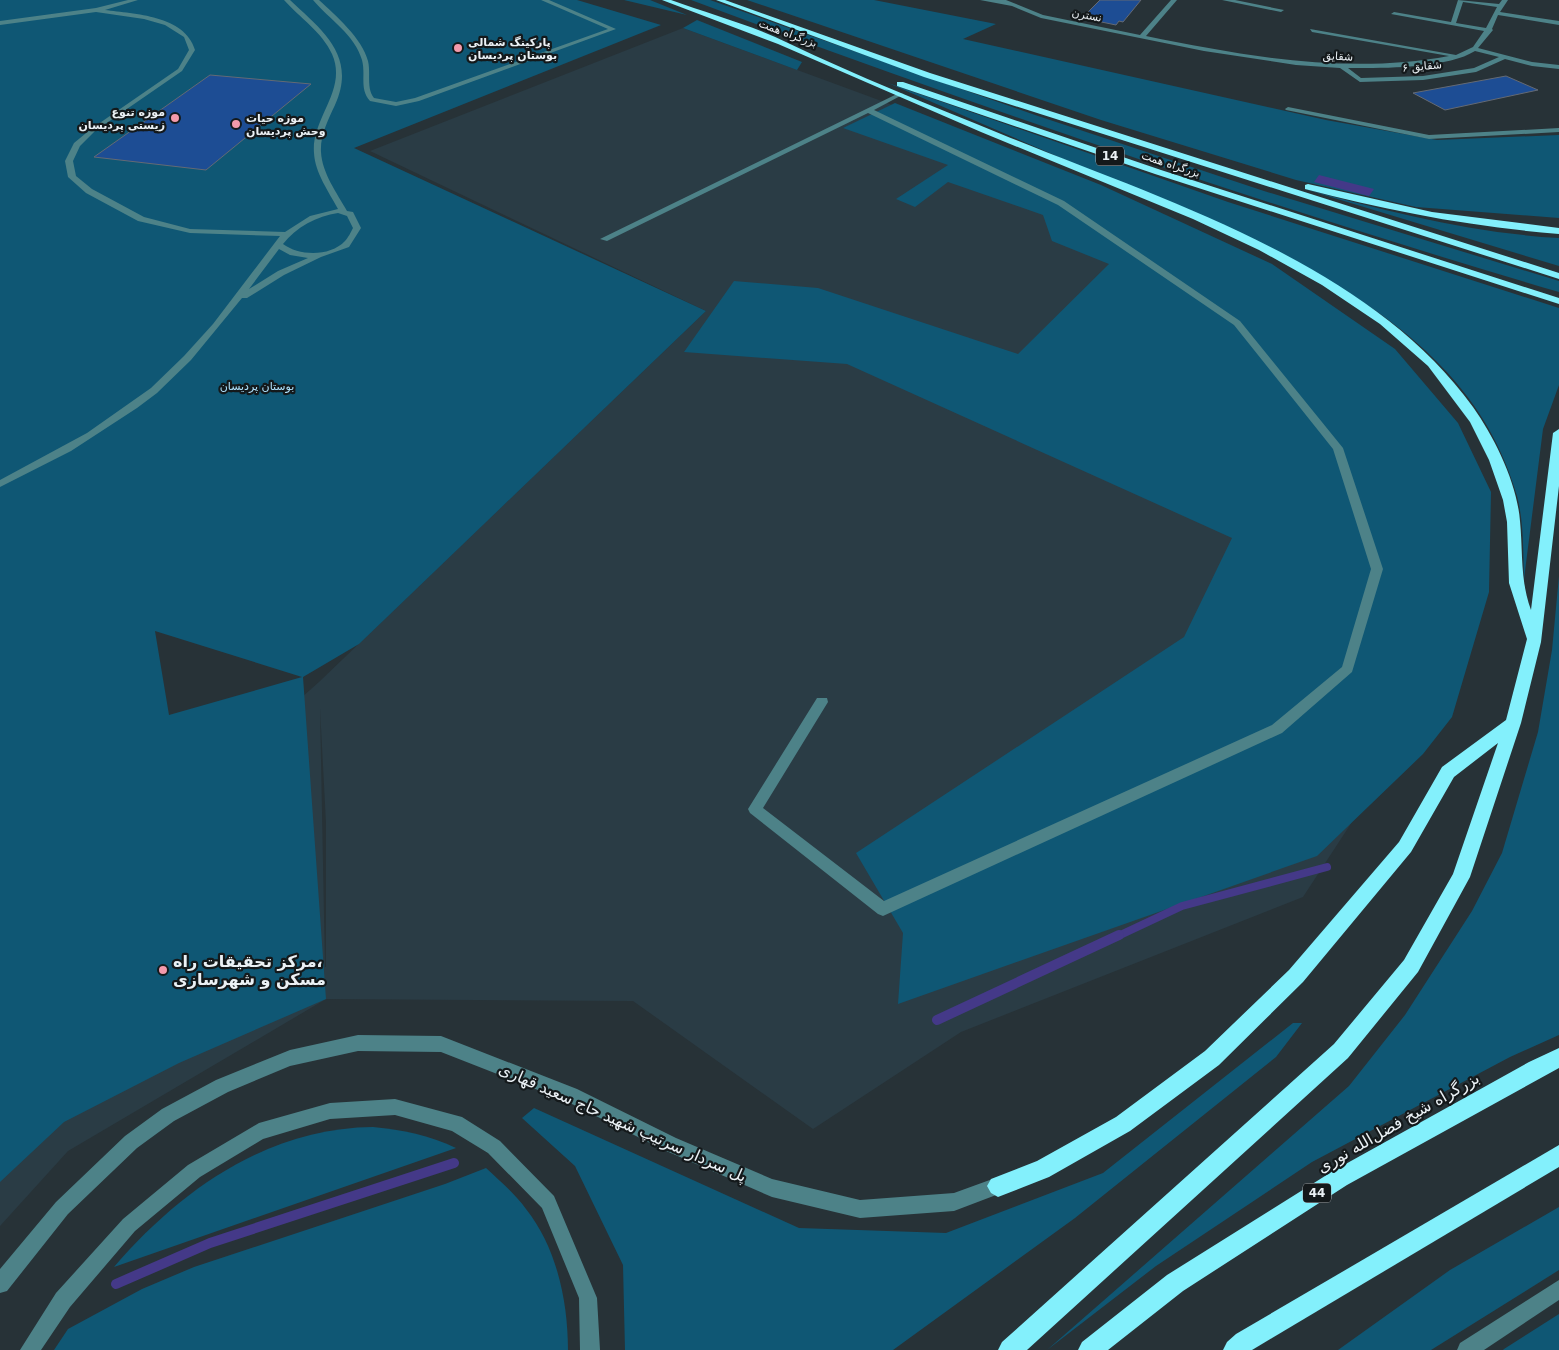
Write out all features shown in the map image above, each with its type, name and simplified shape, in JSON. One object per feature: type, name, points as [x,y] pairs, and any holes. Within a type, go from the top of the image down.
[{"type":"highway","name":"بزرگراه همت","points":[[666,0],[780,42],[1158,172],[1559,301]]},
{"type":"highway","name":"بزرگراه همت","points":[[719,0],[928,74],[1559,276]]},
{"type":"highway","points":[[780,42],[1225,231],[1330,286],[1402,338],[1442,376],[1467,408],[1498,467],[1505,484],[1513,516],[1515,576],[1534,642]]},
{"type":"highway","points":[[1192,160],[1401,211],[1479,224],[1559,231]]},
{"type":"highway","points":[[1010,1350],[1253,1133],[1341,1051],[1411,966],[1461,877],[1513,723],[1534,642],[1559,433]]},
{"type":"highway","points":[[998,1186],[1042,1170],[1124,1124],[1212,1058],[1296,976],[1405,847],[1448,772],[1513,723]]},
{"type":"highway","name":"بزرگراه شیخ فضل‌الله نوری","points":[[1090,1350],[1175,1283],[1340,1178],[1559,1058]]},
{"type":"highway","points":[[1235,1350],[1244,1342],[1559,1154]]},
{"type":"street","points":[[0,23],[96,10],[134,0]]},
{"type":"street","points":[[287,0],[331,45],[339,61],[341,82],[322,128],[316,149],[323,172],[343,211]]},
{"type":"street","points":[[316,0],[351,35],[365,60],[366,94],[372,100],[396,104],[417,100],[613,29],[544,0]]},
{"type":"street","points":[[983,0],[1012,5]]},
{"type":"street","name":"نسترن","points":[[1002,0],[1041,16],[1142,36]]},
{"type":"street","points":[[1142,36],[1174,0]]},
{"type":"street","points":[[1225,0],[1282,10]]},
{"type":"street","points":[[1453,24],[1462,0],[1500,6]]},
{"type":"street","name":"شقایق","points":[[1142,36],[1270,60],[1343,68],[1401,66],[1458,55],[1474,49],[1490,30],[1496,13],[1505,0]]},
{"type":"street","points":[[96,10],[155,20],[188,37],[192,50],[180,70],[93,130],[77,145],[69,161],[72,177],[89,191],[141,219],[190,231],[283,237]]},
{"type":"street","points":[[1496,13],[1559,23]]},
{"type":"street","points":[[1394,14],[1490,30]]},
{"type":"street","points":[[1312,30],[1458,55]]},
{"type":"street","points":[[1474,49],[1532,64],[1559,67]]},
{"type":"street","name":"شقایق ۶","points":[[1343,68],[1360,80],[1423,78],[1476,70],[1504,57]]},
{"type":"street","points":[[604,240],[901,94]]},
{"type":"street","points":[[1288,108],[1429,137],[1559,130]]},
{"type":"street","points":[[822,702],[755,809],[883,909],[1277,729],[1348,669],[1377,569],[1338,448],[1237,323],[1060,203],[868,110]]},
{"type":"street","points":[[0,484],[52,457],[126,411],[171,376],[238,300],[283,237],[328,212],[343,211],[350,214],[357,228],[347,244],[281,273],[238,300]]},
{"type":"street","points":[[283,237],[278,245],[284,250],[308,256],[323,254]]},
{"type":"street","name":"پل سردار سرتیپ شهید حاج سعید قهاری","points":[[0,1284],[62,1208],[130,1142],[168,1115],[222,1086],[290,1058],[358,1043],[441,1044],[571,1095],[670,1144],[772,1188],[860,1209],[954,1202],[998,1186]]},
{"type":"street","points":[[30,1350],[63,1300],[129,1225],[194,1171],[259,1132],[330,1111],[395,1107],[456,1123],[494,1147],[548,1202],[588,1298],[590,1350]]},
{"type":"street","points":[[1466,1350],[1559,1289]]},
{"type":"shaded area","points":[[683,28],[906,110],[1187,258],[1367,799],[1303,897],[961,1032],[813,1129],[633,1001],[326,999],[68,1151],[0,1226],[0,924],[29,940],[319,682],[706,311],[370,151]],"holes":[[[320,708],[326,823],[326,967],[325,967]]]},
{"type":"shaded area","points":[[1319,175],[1374,189],[1369,196],[1314,182]]},
{"type":"green space","name":"بوستان پردیسان","points":[[0,0],[577,0],[661,25],[354,148],[706,311],[359,644],[303,677],[326,999],[179,1063],[64,1122],[0,1182]],"holes":[[[155,631],[302,677],[169,715]]]},
{"type":"green space","points":[[624,0],[650,0],[687,15]]},
{"type":"green space","points":[[691,0],[710,0],[1038,116],[1264,191],[1559,281],[1559,292],[1340,225],[1122,154]]},
{"type":"green space","points":[[747,0],[874,0],[996,24],[963,39],[1326,120],[1437,140],[1559,135],[1559,218],[1416,207],[1296,180],[1101,120]]},
{"type":"green space","points":[[697,20],[802,62],[797,70],[683,28]]},
{"type":"green space","points":[[888,83],[1228,202],[1559,308],[1559,385],[1543,429],[1524,579],[1521,516],[1517,496],[1501,452],[1479,413],[1453,379],[1422,348],[1389,320],[1352,295],[1274,250]]},
{"type":"green space","points":[[895,103],[1101,185],[1272,264],[1395,349],[1458,423],[1491,492],[1489,592],[1452,717],[1423,754],[1317,856],[898,1004],[903,933],[856,853],[1184,637],[1232,538],[847,364],[684,352],[734,281],[818,288],[1018,354],[1109,264],[1052,241],[1043,215],[948,182],[915,207],[896,199],[948,165],[843,128]]},
{"type":"green space","points":[[1301,188],[1428,220],[1493,231],[1559,238],[1559,266]]},
{"type":"green space","points":[[1559,576],[1559,1035],[1510,1057],[1312,1162],[1156,1266],[1047,1350],[1349,1086],[1405,1015],[1472,911],[1502,853],[1538,732],[1552,650]]},
{"type":"green space","points":[[1293,1023],[1302,1023],[1276,1057],[1075,1218],[893,1350],[625,1350],[623,1265],[575,1166],[522,1118],[534,1108],[799,1228],[946,1233],[1103,1173]]},
{"type":"green space","points":[[373,1127],[416,1134],[456,1148],[114,1267],[168,1213],[197,1189],[229,1168],[262,1151],[298,1138],[334,1130]]},
{"type":"green space","points":[[486,1168],[522,1203],[546,1241],[559,1276],[563,1295],[568,1350],[54,1350],[68,1329],[142,1289],[194,1267],[445,1184]]},
{"type":"green space","points":[[1559,1207],[1559,1270],[1431,1350],[1338,1350],[1450,1270]]},
{"type":"green space","points":[[1559,1314],[1559,1350],[1503,1350],[1504,1349]]},
{"type":"building","points":[[1100,0],[1141,0],[1123,22],[1119,21],[1116,25],[1082,18]]},
{"type":"building","points":[[210,75],[311,84],[206,170],[94,157]]},
{"type":"building","points":[[1506,76],[1538,90],[1445,110],[1413,93]]},
{"type":"waterway","points":[[1116,937],[1182,906],[1327,867]]},
{"type":"waterway","points":[[937,1020],[1119,935]]},
{"type":"waterway","points":[[116,1284],[210,1243],[454,1163]]},
{"type":"place","name":"پارکینگ شمالی بوستان پردیسان","points":[[458,48]]},
{"type":"place","name":"موزه تنوع زیستی پردیسان","points":[[175,118]]},
{"type":"place","name":"موزه حیات وحش پردیسان","points":[[236,124]]},
{"type":"place","name":"مرکز تحقیقات راه، مسکن و شهرسازی","points":[[163,970]]}]
